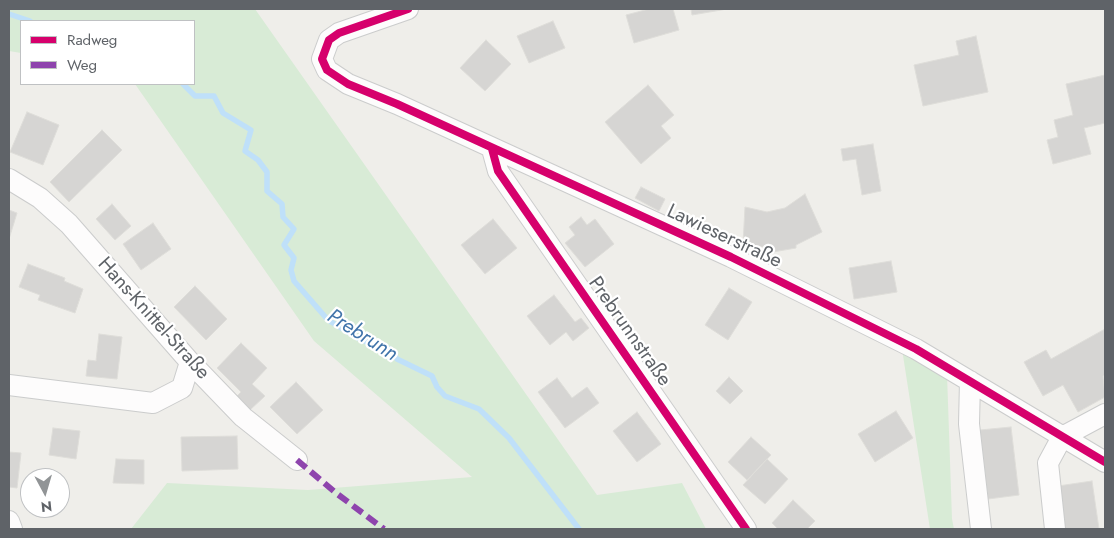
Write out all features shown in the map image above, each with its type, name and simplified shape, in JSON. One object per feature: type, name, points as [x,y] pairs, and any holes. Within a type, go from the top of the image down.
[{"type":"street","name":"Lawieserstraße","points":[[408,9],[339,33],[329,40],[322,59],[327,70],[348,84],[397,104],[731,257],[916,349],[1105,462]]},
{"type":"street","name":"Prebrunnstraße","points":[[492,149],[498,171],[746,529]]},
{"type":"street","name":"Hans-Knittel-Straße","points":[[9,179],[40,198],[69,224],[190,362],[243,417],[297,460]]},
{"type":"street","points":[[9,385],[153,403],[182,388],[190,362]]},
{"type":"street","points":[[970,381],[969,424],[981,529]]},
{"type":"street","points":[[1056,529],[1048,463],[1062,437],[1105,414]]},
{"type":"street","points":[[9,521],[12,529]]},
{"type":"green space","points":[[9,9],[255,9],[597,495],[682,483],[706,529],[131,529],[167,483],[308,490],[472,477],[314,341],[136,85],[195,85],[195,20],[20,20],[20,53],[9,51]]},
{"type":"green space","points":[[902,349],[947,374],[952,519],[954,529],[930,529]]},
{"type":"building","points":[[649,9],[673,9],[679,30],[634,43],[626,15]]},
{"type":"building","points":[[691,9],[727,9],[692,15]]},
{"type":"building","points":[[553,21],[565,48],[529,63],[517,36]]},
{"type":"building","points":[[976,36],[988,92],[923,106],[914,65],[959,55],[956,41]]},
{"type":"building","points":[[486,40],[511,64],[485,91],[460,68]]},
{"type":"building","points":[[1105,75],[1105,123],[1084,128],[1091,154],[1053,164],[1047,140],[1058,137],[1054,120],[1073,115],[1066,84]]},
{"type":"building","points":[[648,85],[674,115],[661,126],[671,138],[641,164],[605,122]]},
{"type":"building","points":[[27,112],[59,125],[43,165],[10,152]]},
{"type":"building","points":[[102,130],[122,150],[69,202],[50,182]]},
{"type":"building","points":[[873,144],[881,191],[862,195],[856,159],[843,161],[841,149]]},
{"type":"building","points":[[641,187],[665,199],[659,211],[635,198]]},
{"type":"building","points":[[805,194],[822,232],[796,245],[796,248],[773,252],[770,248],[743,244],[745,207],[767,212],[785,208]]},
{"type":"building","points":[[112,204],[131,226],[115,240],[96,219]]},
{"type":"building","points":[[9,210],[17,213],[9,239]]},
{"type":"building","points":[[581,217],[587,225],[595,219],[614,244],[585,267],[565,243],[575,235],[569,227]]},
{"type":"building","points":[[493,219],[517,248],[485,274],[461,245]]},
{"type":"building","points":[[153,223],[171,249],[141,270],[123,244]]},
{"type":"building","points":[[891,261],[897,292],[854,299],[849,268]]},
{"type":"building","points":[[28,264],[65,278],[64,281],[83,289],[75,313],[38,300],[40,295],[19,287]]},
{"type":"building","points":[[195,286],[227,319],[206,340],[174,307]]},
{"type":"building","points":[[729,288],[752,302],[728,340],[705,325]]},
{"type":"building","points":[[554,295],[575,322],[581,318],[589,328],[573,341],[566,332],[550,345],[527,316]]},
{"type":"building","points":[[1105,329],[1105,375],[1103,376],[1105,397],[1078,412],[1063,385],[1043,396],[1024,362],[1046,350],[1051,359]]},
{"type":"building","points":[[99,334],[122,337],[117,379],[86,376],[88,360],[96,361]]},
{"type":"building","points":[[241,343],[267,368],[252,384],[265,396],[250,410],[236,397],[241,392],[217,368]]},
{"type":"building","points":[[729,377],[743,391],[730,404],[716,391]]},
{"type":"building","points":[[557,378],[572,398],[587,387],[599,403],[565,428],[538,392]]},
{"type":"building","points":[[296,382],[323,410],[297,434],[270,407]]},
{"type":"building","points":[[896,411],[913,438],[875,462],[858,434]]},
{"type":"building","points":[[637,412],[661,444],[637,462],[613,431]]},
{"type":"building","points":[[1011,427],[1019,495],[988,499],[980,430]]},
{"type":"building","points":[[53,428],[80,431],[76,459],[49,455]]},
{"type":"building","points":[[237,436],[238,469],[182,471],[181,437]]},
{"type":"building","points":[[751,437],[771,455],[747,480],[728,462]]},
{"type":"building","points":[[9,452],[21,453],[17,488],[9,487]]},
{"type":"building","points":[[116,459],[144,460],[144,484],[113,483]]},
{"type":"building","points":[[767,459],[788,479],[765,504],[743,485]]},
{"type":"building","points":[[1092,481],[1099,529],[1064,529],[1058,486]]},
{"type":"building","points":[[793,500],[815,521],[807,529],[778,529],[772,523]]},
{"type":"waterway","name":"Prebrunn","points":[[9,14],[27,20]]},
{"type":"waterway","name":"Prebrunn","points":[[184,85],[195,96],[214,96],[223,113],[251,130],[245,151],[258,160],[267,172],[267,191],[282,204],[283,217],[294,229],[284,245],[294,258],[291,270],[294,281],[328,320],[361,340],[390,349],[397,359],[432,376],[437,387],[445,396],[479,409],[509,438],[579,529]]},
{"type":"marked path","points":[[297,460],[336,493],[384,529]]},
{"type":"cycle path","points":[[408,9],[339,33],[329,40],[322,59],[327,70],[348,84],[397,104],[731,257],[916,349],[1105,462]]},
{"type":"cycle path","points":[[492,149],[498,171],[746,529]]}]
